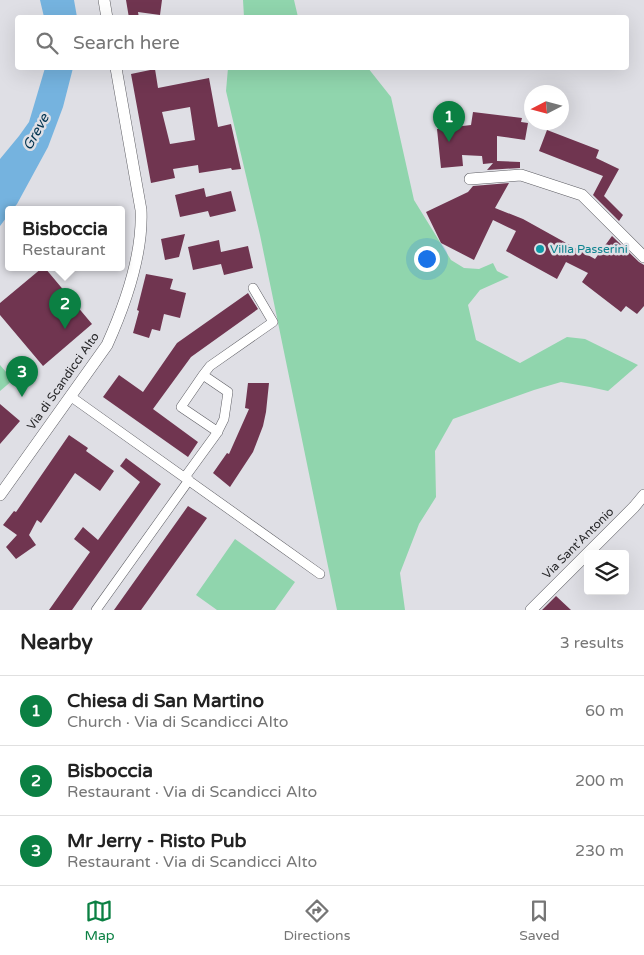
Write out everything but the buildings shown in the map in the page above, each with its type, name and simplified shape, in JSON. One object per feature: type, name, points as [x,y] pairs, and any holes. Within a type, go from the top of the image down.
[{"type":"street","points":[[104,0],[106,15]]},
{"type":"street","name":"Via di Scandicci Alto","points":[[0,495],[107,345],[126,294],[140,241],[141,210],[116,70]]},
{"type":"street","points":[[470,179],[521,175],[582,195],[644,257]]},
{"type":"street","points":[[218,432],[182,406],[210,366],[273,322],[253,288]]},
{"type":"street","points":[[96,610],[187,479],[218,432],[224,419],[228,392],[203,375]]},
{"type":"street","points":[[70,396],[320,574]]},
{"type":"street","name":"Via Sant'Antonio","points":[[530,610],[644,495]]},
{"type":"green space","points":[[243,0],[294,0],[298,15],[244,15]]},
{"type":"green space","points":[[228,70],[370,70],[391,97],[414,200],[451,260],[464,268],[479,269],[493,263],[497,271],[509,277],[480,290],[468,305],[476,340],[520,363],[567,337],[585,339],[638,365],[608,391],[561,382],[453,419],[435,451],[436,497],[419,524],[400,573],[405,610],[337,610],[260,235],[226,91]]},
{"type":"green space","points":[[0,365],[13,380],[0,391]]},
{"type":"green space","points":[[235,539],[295,582],[275,610],[217,610],[196,595]]},
{"type":"water","points":[[40,0],[74,0],[77,15],[44,15]]},
{"type":"water","name":"Greve","points":[[44,70],[72,70],[63,107],[48,147],[17,204],[15,206],[5,206],[5,219],[0,226],[0,159],[29,122]]},
{"type":"place","name":"Chiesa di San Martino","points":[[449,142]]},
{"type":"place","name":"Villa Passerini","points":[[540,249]]},
{"type":"place","name":"Bisboccia","points":[[65,329]]},
{"type":"place","name":"Mr Jerry - Risto Pub","points":[[22,397]]}]
